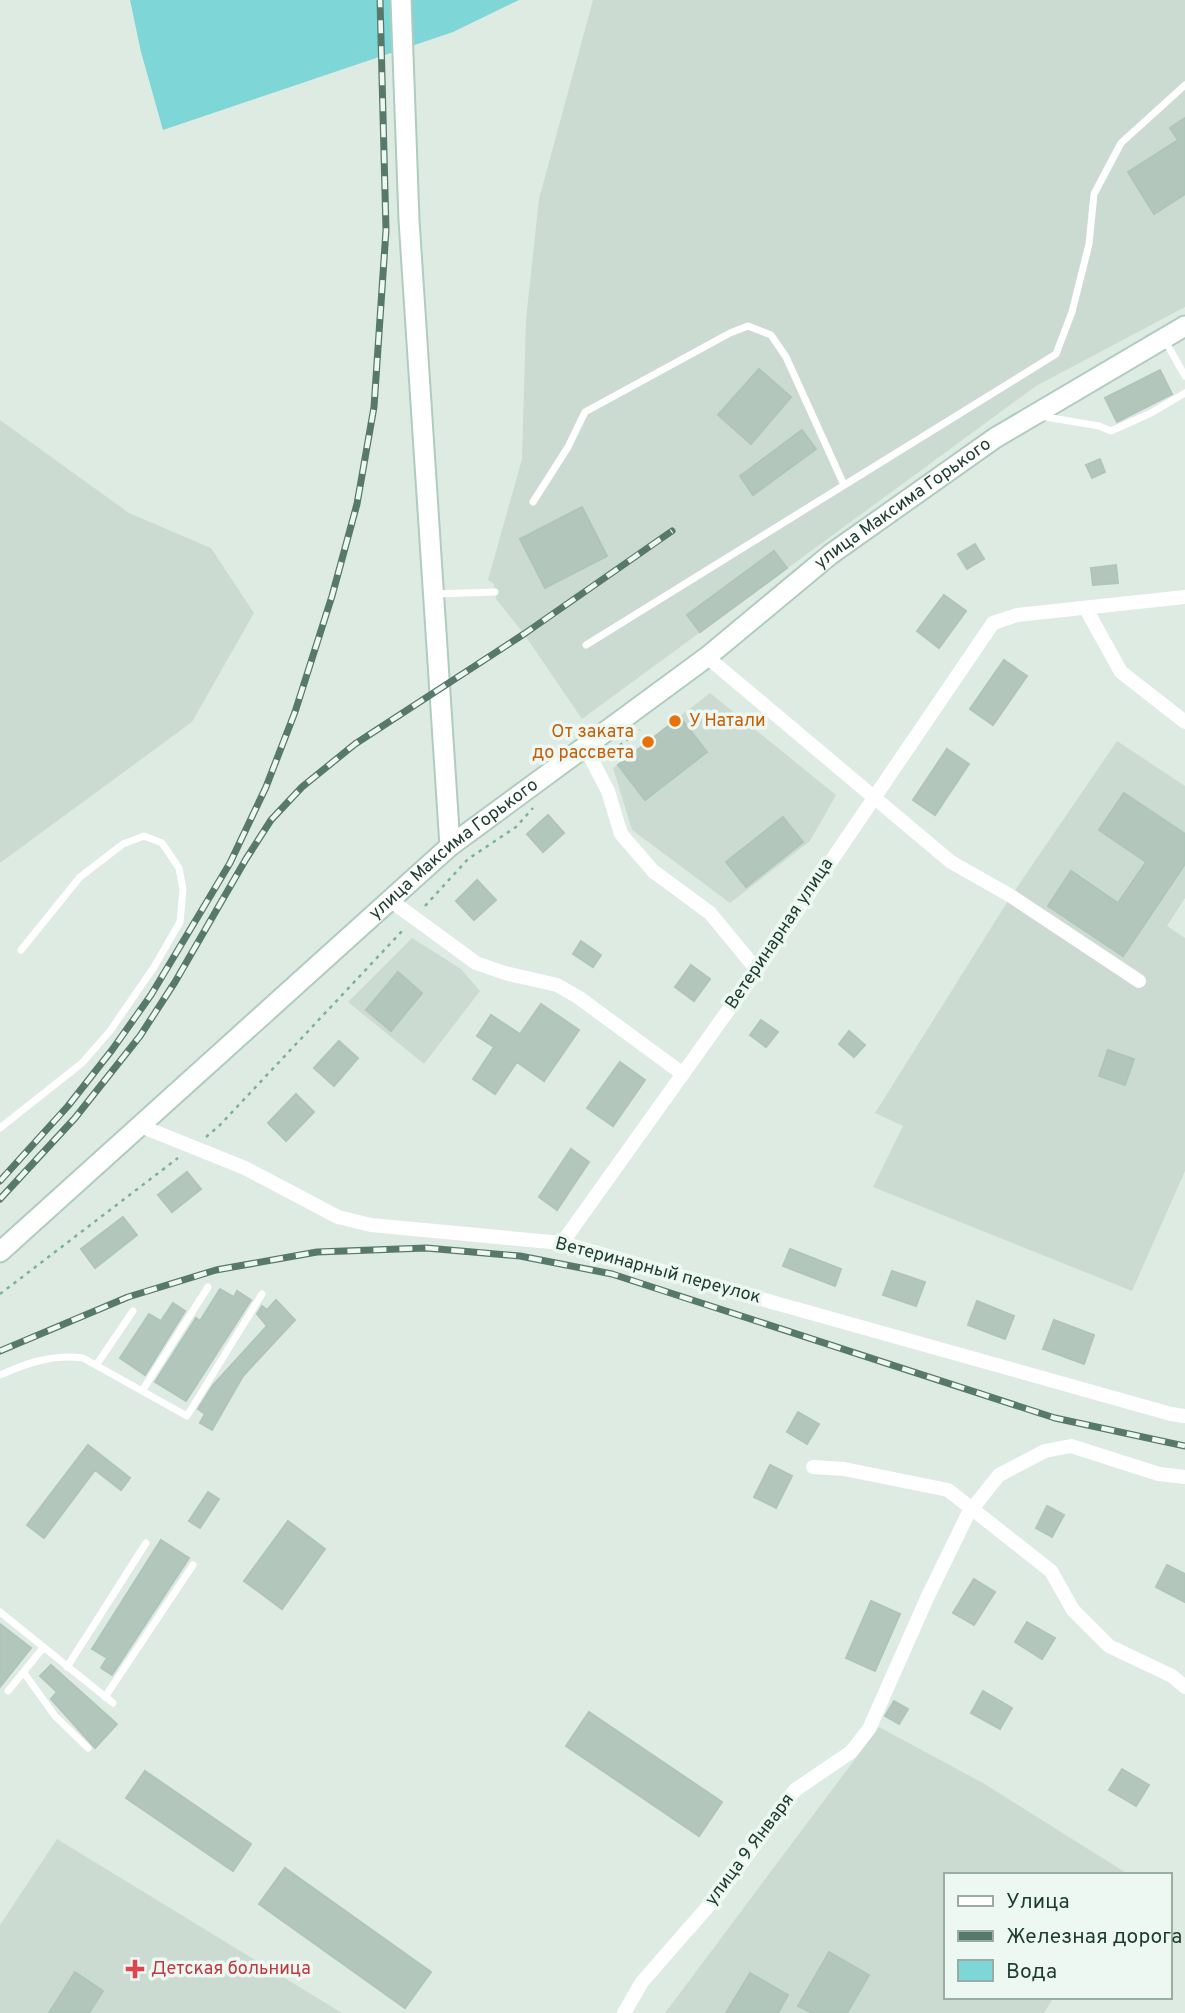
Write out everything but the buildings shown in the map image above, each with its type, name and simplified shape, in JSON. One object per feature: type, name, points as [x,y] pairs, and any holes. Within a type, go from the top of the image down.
[{"type":"street","points":[[401,0],[409,220],[450,846]]},
{"type":"street","name":"улица Максима Горького","points":[[0,1252],[450,846],[590,756],[831,554],[995,438],[1185,326]]},
{"type":"street","points":[[1185,597],[1086,609],[1121,672],[1185,722]]},
{"type":"street","name":"Ветеринарная улица","points":[[562,1243],[757,970],[993,623],[1017,615],[1086,609]]},
{"type":"street","points":[[707,657],[951,862],[1011,896],[1139,981]]},
{"type":"street","points":[[590,756],[608,791],[621,834],[653,871],[710,913],[757,970]]},
{"type":"street","points":[[390,900],[476,962],[568,990],[682,1074]]},
{"type":"street","name":"Ветеринарный переулок","points":[[138,1125],[245,1168],[338,1217],[371,1225],[562,1243],[1185,1416]]},
{"type":"street","name":"улица 9 Января","points":[[624,2013],[642,1982],[718,1895],[795,1790],[851,1752],[869,1729],[928,1596],[973,1508],[999,1475],[1045,1451],[1071,1446],[1159,1474],[1185,1477]]},
{"type":"street","points":[[813,1467],[844,1469],[948,1490],[1051,1571],[1073,1610],[1109,1646],[1172,1676],[1185,1687]]},
{"type":"lane","points":[[586,645],[1056,354],[1072,312],[1088,244],[1094,194],[1121,143],[1185,85]]},
{"type":"lane","points":[[533,502],[568,447],[585,412],[730,333],[748,327],[771,335],[786,357],[844,485]]},
{"type":"lane","points":[[1164,339],[1185,376]]},
{"type":"lane","points":[[1036,414],[1099,426],[1111,432],[1185,393]]},
{"type":"lane","points":[[433,594],[495,592]]},
{"type":"lane","points":[[0,1129],[82,1063],[110,1031],[154,967],[180,922],[183,890],[179,868],[162,843],[144,836],[123,844],[80,877],[21,950]]},
{"type":"lane","points":[[142,1391],[208,1287]]},
{"type":"lane","points":[[0,1375],[28,1363],[64,1355],[83,1357],[187,1416],[262,1294]]},
{"type":"lane","points":[[97,1364],[133,1311]]},
{"type":"lane","points":[[67,1667],[146,1543]]},
{"type":"lane","points":[[105,1697],[193,1565]]},
{"type":"lane","points":[[0,1612],[113,1703]]},
{"type":"lane","points":[[8,1691],[43,1648]]},
{"type":"lane","points":[[24,1673],[55,1716],[88,1748]]},
{"type":"path","points":[[590,756],[647,725]]},
{"type":"path","points":[[0,1294],[220,1125],[415,919],[468,859],[516,827],[535,807]]},
{"type":"shaded area","points":[[593,0],[1185,0],[1185,307],[1036,386],[582,719],[524,634],[496,599],[494,584],[488,580],[522,459],[526,319],[539,199]]},
{"type":"shaded area","points":[[0,420],[129,513],[211,548],[254,613],[192,722],[0,863]]},
{"type":"shaded area","points":[[710,693],[836,795],[810,841],[730,903],[632,830],[613,768]]},
{"type":"shaded area","points":[[1117,741],[1185,786],[1185,898],[1167,926],[1185,938],[1185,1171],[1132,1291],[873,1187],[903,1126],[875,1113],[1011,896]]},
{"type":"shaded area","points":[[412,938],[461,969],[480,991],[424,1064],[348,1002]]},
{"type":"shaded area","points":[[879,1727],[983,1783],[1126,1873],[944,1873],[944,1999],[1053,1999],[1044,2013],[665,2013]]},
{"type":"shaded area","name":"Детская больница","points":[[57,1839],[342,2013],[0,2013],[0,1925]]},
{"type":"water","points":[[130,0],[519,0],[453,32],[163,130],[141,52]]},
{"type":"railway","points":[[0,1181],[68,1106],[151,995],[230,863],[266,787],[295,712],[332,596],[357,504],[374,407],[386,230],[380,0]]},
{"type":"railway","points":[[0,1199],[75,1118],[140,1036],[271,820],[302,787],[355,744],[524,634],[672,531]]},
{"type":"railway","points":[[0,1351],[128,1297],[216,1270],[317,1252],[426,1248],[520,1256],[612,1274],[1055,1418],[1185,1446]]},
{"type":"place","name":"У Натали","points":[[675,721]]},
{"type":"place","name":"От заката до рассвета","points":[[648,742]]},
{"type":"place","name":"Детская больница","points":[[135,1969]]}]
